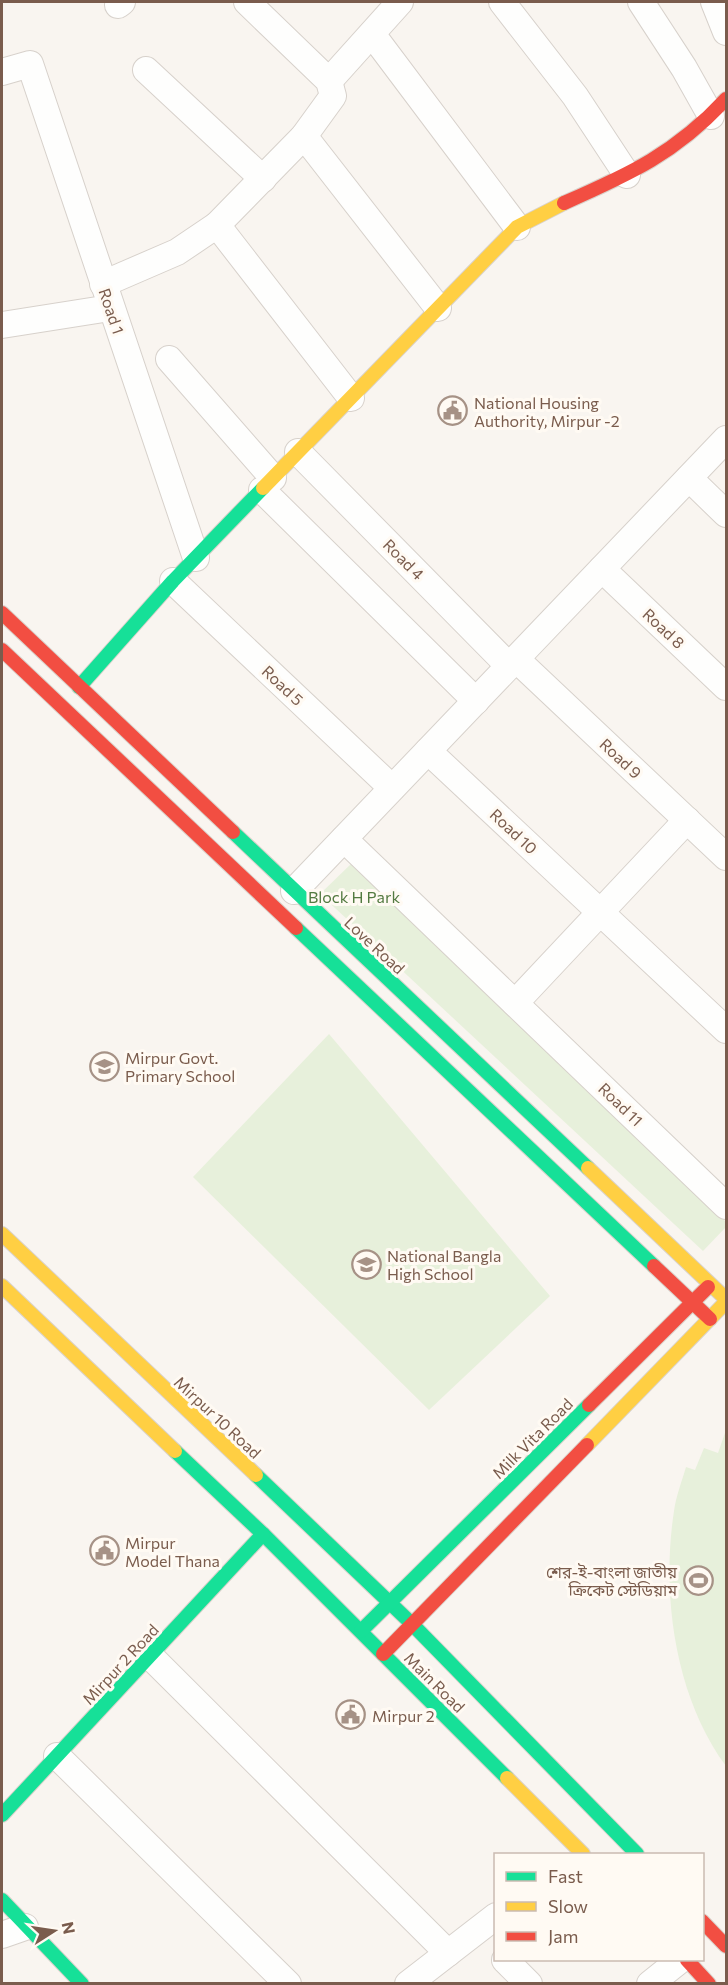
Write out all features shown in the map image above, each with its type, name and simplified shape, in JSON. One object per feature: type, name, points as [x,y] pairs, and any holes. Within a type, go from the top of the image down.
[{"type":"street","points":[[103,284],[177,252],[217,225],[304,136],[333,96],[329,81],[247,2]]},
{"type":"street","points":[[329,81],[400,2]]},
{"type":"street","points":[[502,2],[575,96],[627,175]]},
{"type":"street","points":[[79,687],[173,581],[517,227],[551,207],[627,175],[680,144],[719,107],[641,2]]},
{"type":"street","points":[[714,2],[726,32]]},
{"type":"street","points":[[372,34],[517,227]]},
{"type":"street","name":"Road 1","points":[[2,72],[30,63],[110,308],[196,558]]},
{"type":"street","points":[[146,70],[263,179]]},
{"type":"street","points":[[304,136],[438,308]]},
{"type":"street","points":[[217,225],[351,398]]},
{"type":"street","points":[[2,325],[110,308]]},
{"type":"street","points":[[169,359],[267,484],[476,700]]},
{"type":"street","points":[[276,910],[726,439]]},
{"type":"street","name":"Road 4","points":[[298,452],[512,662]]},
{"type":"street","points":[[688,478],[726,514]]},
{"type":"street","name":"Road 8","points":[[602,569],[726,687]]},
{"type":"street","name":"Road 5","points":[[173,581],[392,788]]},
{"type":"street","name":"Love Road","points":[[2,614],[294,891],[715,1280],[726,1300]]},
{"type":"street","points":[[2,650],[710,1319]]},
{"type":"street","name":"Road 9","points":[[512,662],[726,857]]},
{"type":"street","name":"Road 10","points":[[428,751],[726,1030]]},
{"type":"street","points":[[515,1002],[687,820]]},
{"type":"street","name":"Road 11","points":[[344,839],[726,1206]]},
{"type":"street","name":"Mirpur 10 Road","points":[[2,1234],[153,1391],[412,1624]]},
{"type":"street","name":"Milk Vita Road","points":[[361,1631],[715,1280]]},
{"type":"street","points":[[2,1286],[263,1534]]},
{"type":"street","points":[[383,1654],[726,1300]]},
{"type":"street","points":[[134,1411],[153,1391]]},
{"type":"street","name":"Main Road","points":[[263,1534],[579,1853]]},
{"type":"street","name":"Mirpur 2 Road","points":[[2,1815],[263,1534]]},
{"type":"street","name":"Main Road","points":[[412,1624],[636,1853]]},
{"type":"street","points":[[150,1656],[448,1953]]},
{"type":"street","points":[[57,1756],[288,1983]]},
{"type":"street","points":[[2,1900],[13,1931],[82,1983]]},
{"type":"street","points":[[408,1983],[486,1923],[494,1946]]},
{"type":"street","points":[[704,1923],[726,1946]]},
{"type":"street","points":[[507,1961],[529,1983]]},
{"type":"street","points":[[650,1983],[678,1961]]},
{"type":"street","points":[[689,1961],[709,1983]]},
{"type":"green space","name":"Block H Park","points":[[352,863],[726,1222],[726,1227],[703,1251],[320,894]]},
{"type":"green space","points":[[329,1034],[550,1296],[429,1410],[193,1177]]},
{"type":"green space","name":"শের-ই-বাংলা জাতীয় ক্রিকেট স্টেডিয়াম","points":[[726,1430],[726,1766],[709,1739],[684,1677],[676,1644],[669,1577],[674,1511],[686,1467],[695,1470],[704,1448],[718,1453]]},
{"type":"traffic: fast","points":[[79,687],[173,581],[263,488]]},
{"type":"traffic: fast","points":[[233,832],[588,1168]]},
{"type":"traffic: fast","points":[[296,928],[654,1266]]},
{"type":"traffic: fast","points":[[361,1631],[589,1405]]},
{"type":"traffic: fast","points":[[175,1451],[263,1534],[507,1778]]},
{"type":"traffic: fast","points":[[256,1475],[412,1624],[636,1853]]},
{"type":"traffic: fast","points":[[2,1815],[263,1534]]},
{"type":"traffic: fast","points":[[2,1900],[82,1984]]},
{"type":"traffic: slow","points":[[263,488],[517,227],[564,203]]},
{"type":"traffic: slow","points":[[588,1168],[726,1299]]},
{"type":"traffic: slow","points":[[2,1234],[256,1475]]},
{"type":"traffic: slow","points":[[2,1286],[175,1451]]},
{"type":"traffic: slow","points":[[587,1445],[725,1303]]},
{"type":"traffic: slow","points":[[507,1778],[582,1853]]},
{"type":"traffic: jam","points":[[564,203],[631,172],[670,148],[689,134],[726,99]]},
{"type":"traffic: jam","points":[[2,613],[233,832]]},
{"type":"traffic: jam","points":[[2,650],[296,928]]},
{"type":"traffic: jam","points":[[654,1266],[710,1319]]},
{"type":"traffic: jam","points":[[589,1405],[708,1287]]},
{"type":"traffic: jam","points":[[383,1654],[587,1445]]},
{"type":"traffic: jam","points":[[704,1923],[726,1946]]},
{"type":"traffic: jam","points":[[688,1961],[709,1984]]},
{"type":"place","name":"National Housing Authority, Mirpur -2","points":[[453,411]]},
{"type":"place","name":"Mirpur Govt. Primary School","points":[[104,1066]]},
{"type":"place","name":"National Bangla High School","points":[[366,1264]]},
{"type":"place","name":"Mirpur Model Thana","points":[[104,1551]]},
{"type":"place","name":"শের-ই-বাংলা জাতীয় ক্রিকেট স্টেডিয়াম","points":[[698,1580]]},
{"type":"place","name":"Mirpur 2","points":[[351,1715]]}]
